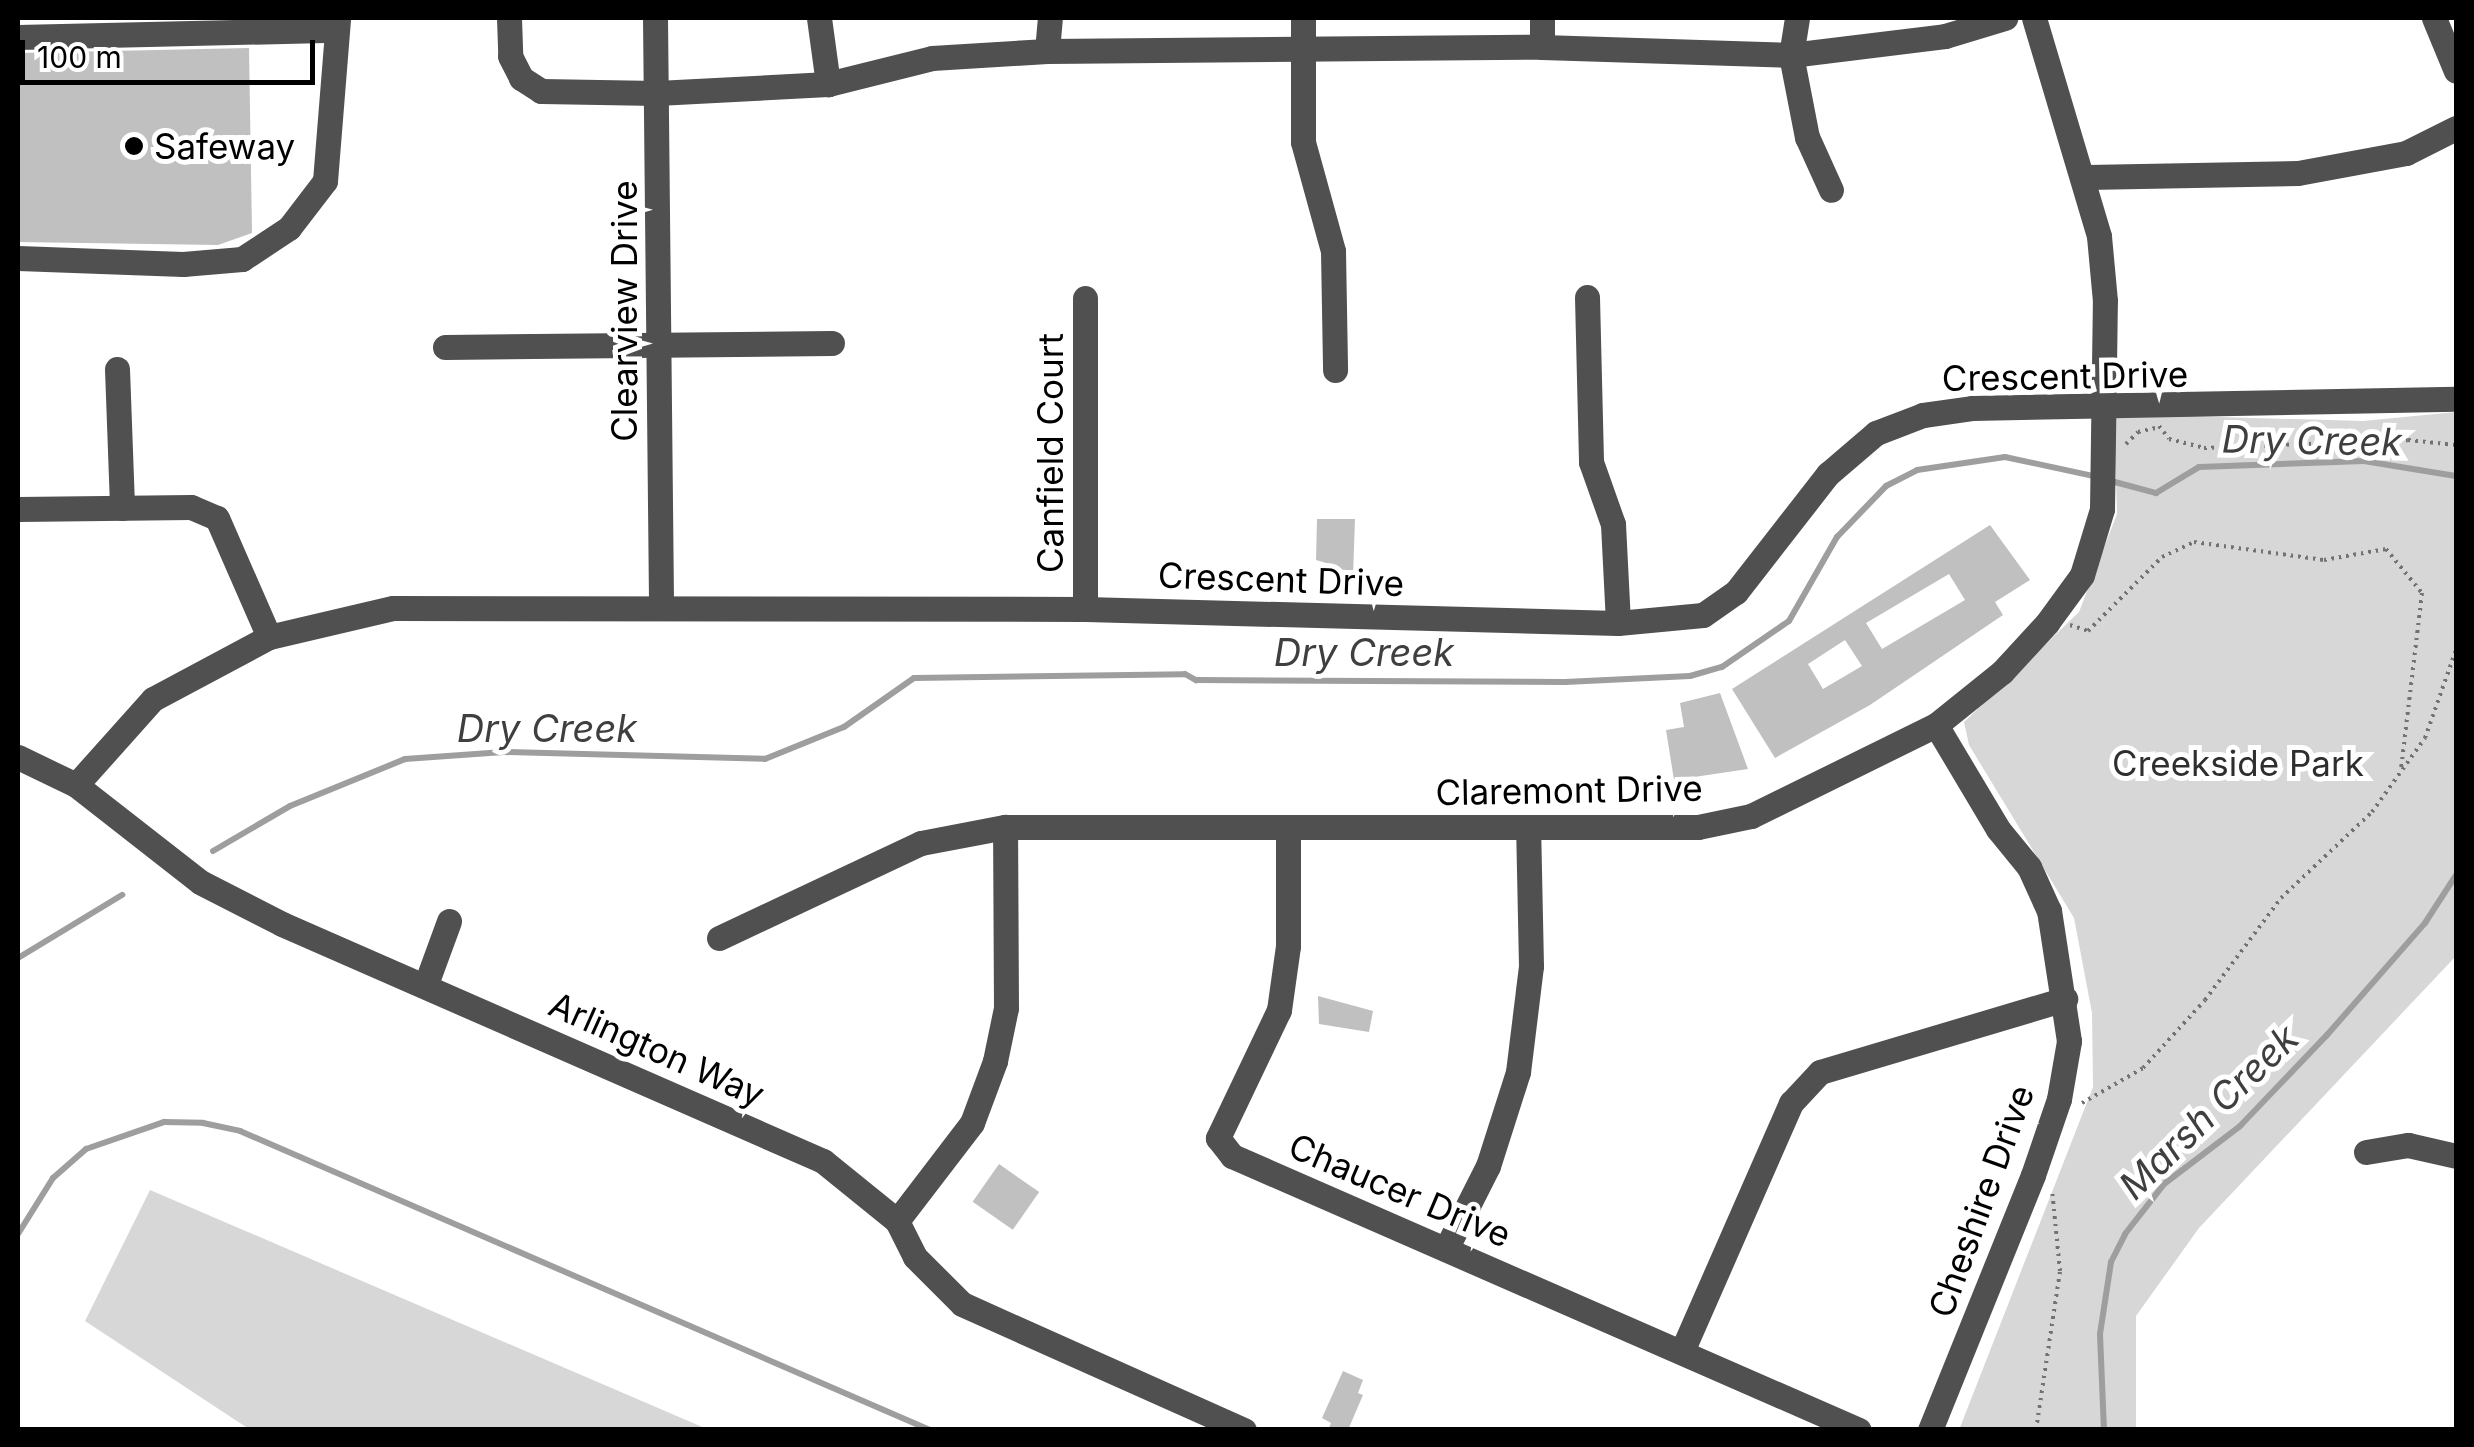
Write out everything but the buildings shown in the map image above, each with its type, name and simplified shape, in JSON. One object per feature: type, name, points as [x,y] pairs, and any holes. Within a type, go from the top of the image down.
[{"type":"street","points":[[509,18],[510,56],[521,78],[541,91],[657,93],[828,84],[932,58],[1048,51],[1300,54],[1542,46],[1792,56],[1944,36],[2004,18]]},
{"type":"street","name":"Clearview Drive","points":[[655,18],[661,604]]},
{"type":"street","points":[[819,18],[828,84]]},
{"type":"street","points":[[1048,51],[1050,18]]},
{"type":"street","points":[[1303,18],[1303,142],[1333,251],[1335,370]]},
{"type":"street","points":[[1542,18],[1542,46]]},
{"type":"street","points":[[1796,18],[1792,56],[1807,137],[1831,190]]},
{"type":"street","name":"Claremont Drive","points":[[718,938],[921,842],[1005,827],[1698,827],[1752,816],[1936,725],[2002,672],[2053,615],[2082,575],[2102,508],[2106,301],[2086,177],[2034,18]]},
{"type":"street","points":[[2434,18],[2456,71]]},
{"type":"street","points":[[18,37],[163,25],[337,24],[325,181],[289,228],[242,259],[184,264],[18,258]]},
{"type":"street","points":[[2086,177],[2298,173],[2406,153],[2456,128]]},
{"type":"street","points":[[1587,297],[1591,462],[1613,524],[1618,624]]},
{"type":"street","name":"Canfield Court","points":[[1085,298],[1085,609]]},
{"type":"street","points":[[446,347],[832,343]]},
{"type":"street","points":[[117,369],[122,508]]},
{"type":"street","name":"Crescent Drive","points":[[76,785],[154,699],[269,637],[393,608],[661,604],[1085,609],[1618,624],[1703,615],[1736,592],[1828,474],[1876,434],[1923,414],[1972,408],[2146,410],[2456,400]]},
{"type":"street","points":[[18,510],[191,506],[217,518],[269,637]]},
{"type":"street","name":"Cheshire Drive","points":[[1930,1430],[2060,1099],[2069,1041],[2049,911],[2029,867],[1998,829],[1936,725]]},
{"type":"street","name":"Arlington Way","points":[[18,757],[76,785],[200,882],[823,1161],[897,1220],[914,1257],[962,1304],[1244,1430]]},
{"type":"street","points":[[897,1220],[972,1123],[995,1061],[1006,1008],[1005,827]]},
{"type":"street","name":"Chaucer Drive","points":[[1288,827],[1288,946],[1279,1010],[1218,1138],[1232,1156],[1683,1349],[1859,1430]]},
{"type":"street","points":[[1446,1249],[1488,1166],[1518,1072],[1531,966],[1528,828]]},
{"type":"street","points":[[426,984],[449,920]]},
{"type":"street","points":[[1683,1349],[1792,1103],[1820,1072],[2064,999]]},
{"type":"street","points":[[2366,1152],[2408,1146],[2456,1156]]},
{"type":"path","points":[[2146,410],[2169,439],[2204,448],[2408,440],[2456,444]]},
{"type":"path","points":[[2053,615],[2088,631],[2162,556],[2194,542],[2324,560],[2386,549],[2422,593],[2400,773]]},
{"type":"path","points":[[2077,1105],[2144,1068],[2206,1000],[2281,898],[2372,812],[2425,738],[2456,650]]},
{"type":"path","points":[[2036,1430],[2060,1271],[2050,1182]]},
{"type":"green space","name":"Creekside Park","points":[[2456,412],[2456,956],[2199,1228],[2136,1316],[2136,1429],[1959,1430],[2093,1087],[2092,1013],[2074,918],[1969,745],[1964,722],[2079,612],[2117,514],[2114,414],[2363,421]]},
{"type":"green space","points":[[150,1190],[707,1429],[249,1429],[85,1321]]},
{"type":"waterway","name":"Dry Creek","points":[[213,851],[290,806],[405,759],[504,752],[765,759],[844,727],[914,678],[1185,674],[1196,680],[1565,682],[1690,676],[1722,667],[1789,621],[1837,537],[1886,486],[1917,470],[2005,457],[2094,476]]},
{"type":"waterway","name":"Dry Creek","points":[[2111,481],[2156,493],[2199,467],[2364,461],[2456,476]]},
{"type":"waterway","name":"Marsh Creek","points":[[2104,1430],[2100,1334],[2111,1262],[2125,1234],[2164,1184],[2240,1126],[2327,1035],[2425,923],[2456,875]]},
{"type":"waterway","name":"Dry Creek","points":[[18,958],[122,895]]},
{"type":"waterway","points":[[18,1234],[53,1178],[86,1149],[164,1122],[203,1123],[240,1131],[930,1430]]},
{"type":"place","name":"Safeway","points":[[134,146]]}]
